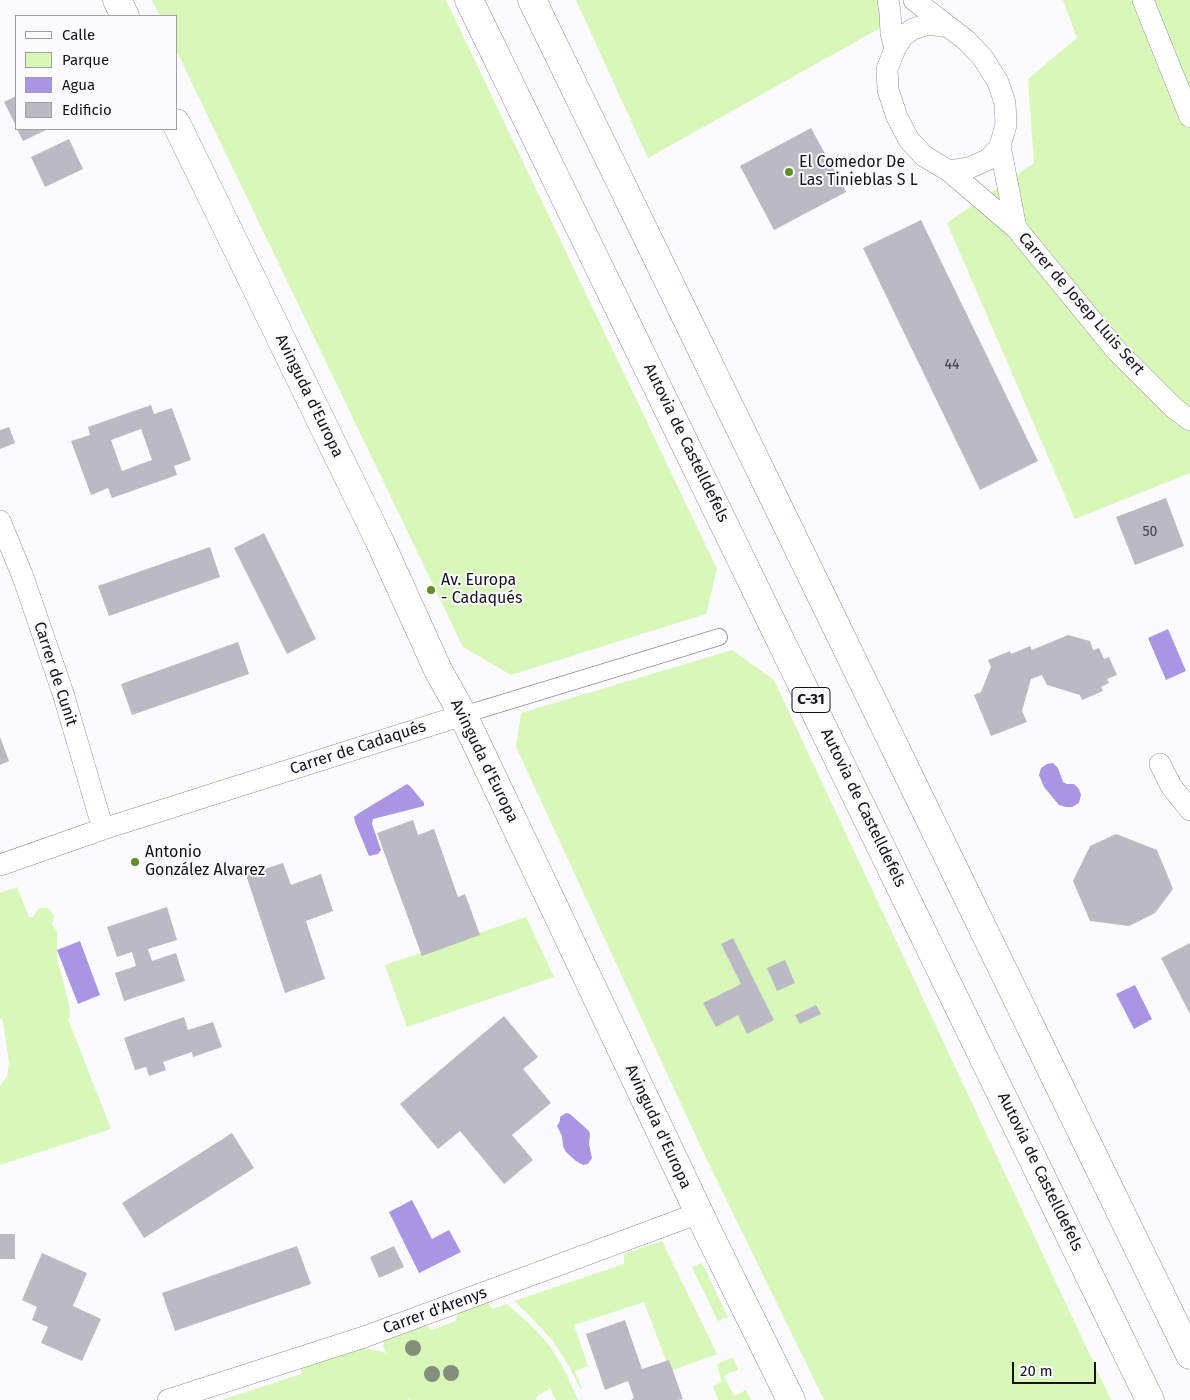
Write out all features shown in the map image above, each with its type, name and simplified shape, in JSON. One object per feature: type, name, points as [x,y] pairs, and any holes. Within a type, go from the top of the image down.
[{"type":"main road","points":[[117,0],[124,15]]},
{"type":"main road","name":"Autovia de Castelldefels","points":[[469,0],[1150,1400]]},
{"type":"main road","points":[[532,0],[1190,1355]]},
{"type":"main road","name":"Avinguda d'Europa","points":[[178,127],[375,533],[438,670],[462,715],[699,1213],[791,1400]]},
{"type":"street","name":"Carrer de Josep Lluis Sert","points":[[888,0],[891,33],[895,50]]},
{"type":"street","name":"Carrer de Josep Lluis Sert","points":[[914,0],[967,42],[983,58],[998,82],[1005,103],[1006,125],[1000,146],[1016,228]]},
{"type":"street","points":[[1143,0],[1190,117]]},
{"type":"street","name":"Carrer de Josep Lluis Sert","points":[[949,28],[929,24],[913,28],[903,36],[887,69],[888,90],[897,118],[909,140],[924,156],[949,171],[1016,228],[1116,350],[1175,409],[1190,420]]},
{"type":"street","points":[[949,171],[970,168],[989,159],[1000,146]]},
{"type":"street","name":"Carrer de Cunit","points":[[0,521],[23,577],[63,693],[102,829]]},
{"type":"street","name":"Carrer de Cadaqués","points":[[0,865],[102,829],[462,715],[719,637]]},
{"type":"street","points":[[1160,764],[1171,786],[1190,810]]},
{"type":"street","name":"Carrer d'Arenys","points":[[168,1400],[364,1337],[699,1213]]},
{"type":"green space","points":[[152,0],[446,0],[717,569],[706,614],[511,675],[463,647],[178,54],[178,15],[160,15]]},
{"type":"green space","points":[[576,0],[889,0],[898,18],[648,158]]},
{"type":"green space","points":[[1063,0],[1190,0],[1190,473],[1075,519],[947,223],[1034,163],[1028,79],[1077,38]]},
{"type":"green space","points":[[732,650],[774,680],[1111,1400],[824,1400],[707,1160],[516,747],[521,713]]},
{"type":"green space","points":[[17,887],[29,917],[33,917],[39,908],[50,910],[54,916],[52,925],[57,931],[57,959],[69,1004],[70,1017],[68,1019],[111,1129],[0,1165],[0,1086],[7,1076],[9,1062],[3,1022],[0,1019],[0,893]]},
{"type":"green space","points":[[526,917],[554,977],[407,1027],[385,965]]},
{"type":"green space","points":[[662,1241],[717,1354],[670,1371],[644,1302],[574,1325],[588,1366],[575,1371],[582,1388],[580,1388],[553,1341],[514,1301],[624,1264],[624,1254]]},
{"type":"green space","points":[[702,1263],[728,1317],[718,1321],[692,1267]]},
{"type":"green space","points":[[487,1301],[492,1309],[507,1304],[534,1328],[549,1345],[562,1365],[578,1400],[556,1400],[550,1388],[536,1397],[537,1400],[410,1400],[409,1398],[408,1400],[222,1400],[301,1374],[301,1368],[364,1348],[386,1353],[383,1346],[386,1334],[424,1322],[431,1330],[456,1321],[458,1310]]},
{"type":"green space","points":[[733,1357],[738,1370],[724,1376],[734,1396],[746,1390],[751,1400],[718,1400],[713,1386],[722,1382],[717,1364]]},
{"type":"water","points":[[1168,629],[1186,671],[1166,680],[1148,638]]},
{"type":"water","points":[[1053,763],[1058,768],[1063,782],[1074,784],[1079,789],[1081,795],[1079,803],[1072,807],[1059,805],[1044,787],[1039,775],[1041,768]]},
{"type":"water","points":[[407,784],[424,803],[424,806],[373,819],[372,824],[381,850],[378,854],[369,856],[354,817]]},
{"type":"water","points":[[80,941],[100,995],[78,1004],[57,950]]},
{"type":"water","points":[[1135,985],[1152,1019],[1134,1029],[1116,994]]},
{"type":"water","points":[[566,1113],[570,1114],[589,1131],[592,1158],[588,1164],[583,1165],[576,1161],[566,1152],[563,1146],[562,1136],[557,1126],[560,1117]]},
{"type":"water","points":[[412,1200],[432,1239],[449,1230],[461,1252],[419,1273],[389,1212]]},
{"type":"building","points":[[15,96],[15,124],[4,102]]},
{"type":"building","points":[[811,128],[846,192],[774,230],[740,166]]},
{"type":"building","points":[[18,130],[46,130],[23,141]]},
{"type":"building","points":[[69,139],[83,169],[45,187],[31,157]]},
{"type":"building","points":[[921,220],[1038,461],[980,490],[863,248]]},
{"type":"building","points":[[151,405],[154,414],[172,408],[191,460],[174,466],[177,475],[112,498],[108,488],[91,495],[71,441],[90,435],[88,427]],"holes":[[[141,429],[152,460],[122,471],[111,440]]]},
{"type":"building","points":[[9,427],[15,443],[0,449],[0,430]]},
{"type":"building","points":[[1166,498],[1184,546],[1135,565],[1116,517]]},
{"type":"building","points":[[264,533],[316,639],[287,654],[234,548]]},
{"type":"building","points":[[210,547],[220,577],[109,616],[98,586]]},
{"type":"building","points":[[1068,635],[1090,641],[1093,650],[1099,648],[1104,659],[1109,657],[1117,675],[1107,679],[1109,683],[1101,687],[1103,691],[1082,700],[1080,695],[1047,685],[1042,675],[1031,679],[1022,711],[1027,722],[991,736],[974,695],[981,692],[991,667],[988,660],[1010,651],[1011,654],[1030,646],[1032,650]]},
{"type":"building","points":[[238,642],[249,674],[132,715],[121,684]]},
{"type":"building","points":[[0,737],[9,761],[0,765]]},
{"type":"building","points":[[413,820],[418,835],[434,829],[458,897],[465,894],[480,935],[422,956],[377,833]]},
{"type":"building","points":[[1116,834],[1157,850],[1173,889],[1155,913],[1129,926],[1090,921],[1073,881],[1090,846]]},
{"type":"building","points":[[283,863],[291,885],[321,874],[333,911],[306,921],[325,979],[285,993],[246,875]]},
{"type":"building","points":[[167,907],[177,940],[148,949],[152,961],[176,953],[185,981],[124,1001],[115,973],[136,966],[132,952],[117,957],[107,927]]},
{"type":"building","points":[[733,938],[774,1020],[747,1034],[738,1015],[716,1027],[703,1003],[741,984],[721,944]]},
{"type":"building","points":[[1190,943],[1190,1014],[1161,958]]},
{"type":"building","points":[[785,960],[795,983],[777,991],[767,968]]},
{"type":"building","points":[[816,1005],[821,1014],[800,1024],[795,1015]]},
{"type":"building","points":[[504,1016],[538,1057],[523,1069],[551,1103],[512,1135],[533,1160],[504,1184],[460,1131],[438,1149],[400,1104]]},
{"type":"building","points":[[184,1017],[188,1030],[213,1022],[222,1047],[193,1057],[192,1052],[163,1062],[166,1070],[149,1076],[146,1067],[135,1070],[124,1038]]},
{"type":"building","points":[[232,1133],[254,1168],[144,1238],[122,1203]]},
{"type":"building","points":[[0,1234],[15,1234],[15,1259],[0,1259]]},
{"type":"building","points":[[297,1246],[311,1284],[175,1331],[162,1293]]},
{"type":"building","points":[[394,1246],[404,1267],[379,1278],[370,1257]]},
{"type":"building","points":[[42,1253],[87,1273],[73,1306],[101,1319],[82,1361],[41,1343],[48,1327],[32,1320],[37,1307],[22,1300]]},
{"type":"building","points":[[625,1320],[642,1369],[669,1360],[683,1399],[631,1400],[634,1398],[628,1381],[605,1390],[586,1334]]},
{"type":"place","name":"El Comedor De Las Tinieblas S L","points":[[789,172]]},
{"type":"place","name":"Av. Europa - Cadaqués","points":[[431,590]]},
{"type":"place","name":"Antonio González Alvarez","points":[[135,862]]}]
